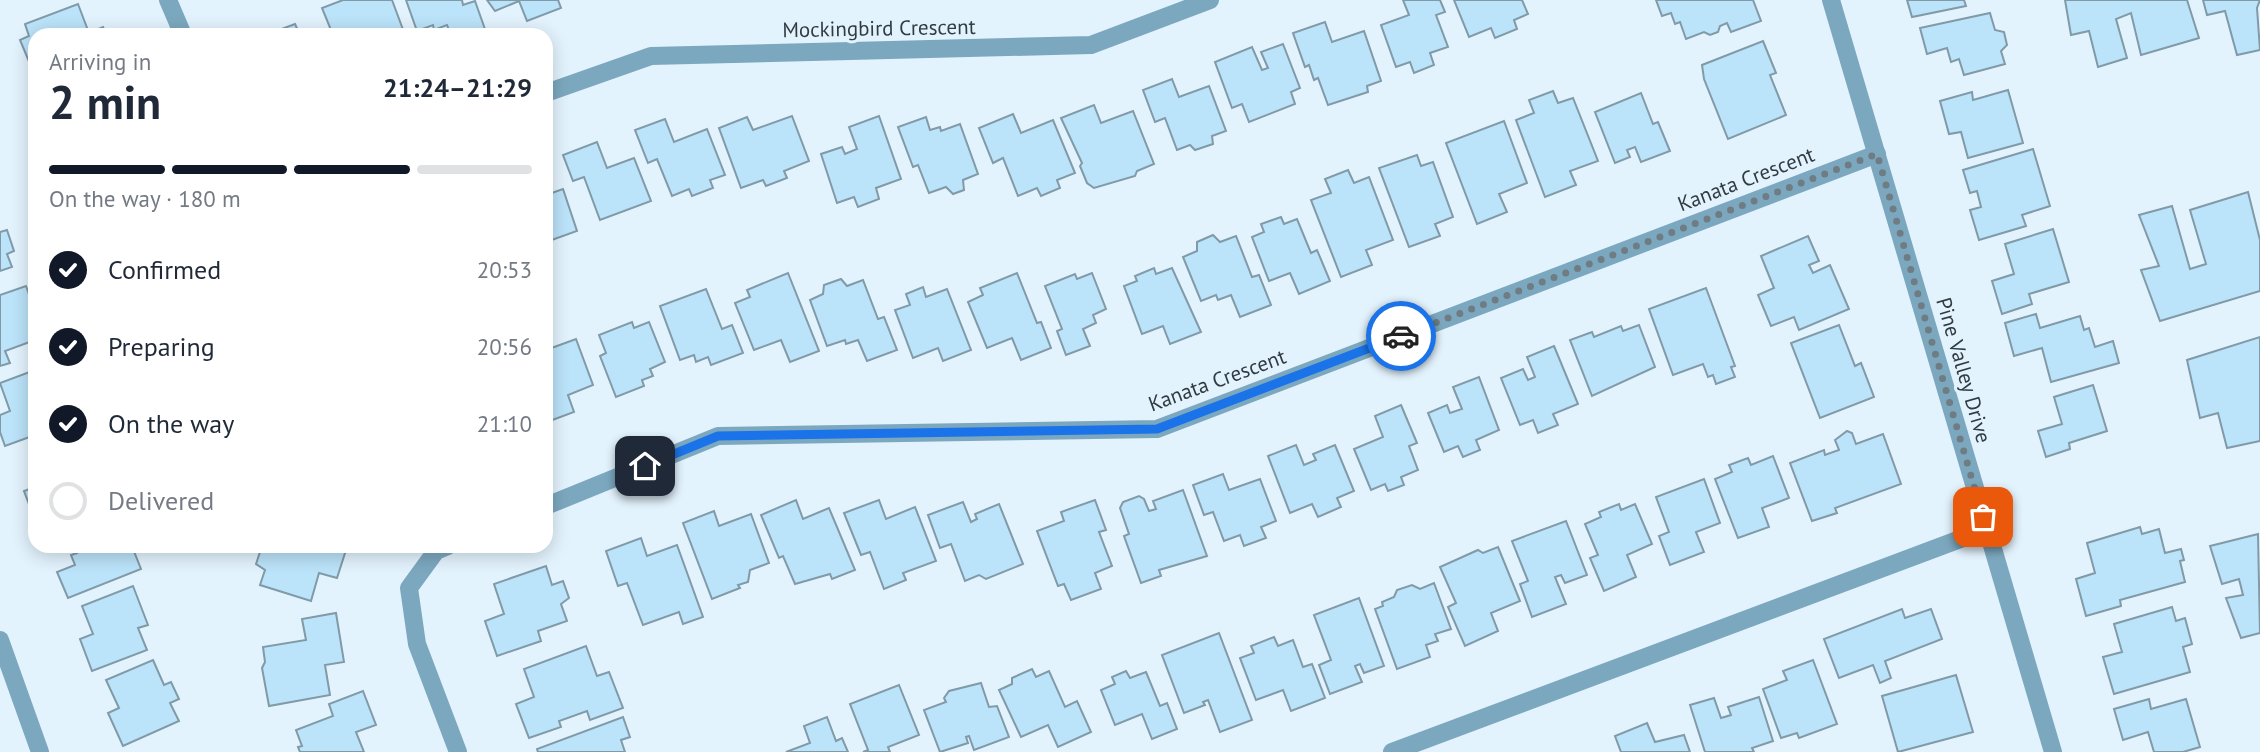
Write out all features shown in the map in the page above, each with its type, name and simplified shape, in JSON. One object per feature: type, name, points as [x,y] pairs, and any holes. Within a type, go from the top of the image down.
[{"type":"street","points":[[168,0],[180,28]]},
{"type":"street","name":"Mockingbird Crescent","points":[[553,91],[651,56],[1091,46],[1210,0]]},
{"type":"street","name":"Pine Valley Drive","points":[[1831,0],[2053,752]]},
{"type":"street","name":"Kanata Crescent","points":[[553,503],[718,436],[1157,429],[1877,154]]},
{"type":"street","points":[[1392,752],[1987,529]]},
{"type":"street","points":[[435,553],[409,588],[417,644],[458,752]]},
{"type":"street","points":[[0,640],[40,752]]},
{"type":"building","points":[[343,0],[392,0],[402,28],[330,28],[322,8]]},
{"type":"building","points":[[406,0],[462,0],[463,5],[475,1],[485,28],[448,28],[447,25],[434,28],[433,25],[416,28]]},
{"type":"building","points":[[487,0],[558,0],[561,8],[527,21],[519,1],[495,11]]},
{"type":"building","points":[[1403,0],[1440,0],[1445,12],[1436,15],[1448,47],[1430,53],[1434,65],[1414,73],[1410,62],[1396,67],[1381,25],[1409,15]]},
{"type":"building","points":[[1454,0],[1522,0],[1528,14],[1514,20],[1517,29],[1495,38],[1491,28],[1469,37]]},
{"type":"building","points":[[1656,0],[1753,0],[1761,21],[1731,32],[1727,23],[1720,26],[1718,32],[1710,35],[1704,32],[1686,39],[1680,22],[1675,24],[1671,13],[1662,16]]},
{"type":"building","points":[[1907,0],[1964,0],[1966,6],[1912,17]]},
{"type":"building","points":[[2065,0],[2187,0],[2199,38],[2141,55],[2131,13],[2116,19],[2127,58],[2098,67],[2089,31],[2071,35]]},
{"type":"building","points":[[2203,0],[2260,0],[2257,8],[2260,50],[2237,55],[2225,11],[2207,15]]},
{"type":"building","points":[[78,4],[87,28],[28,28],[28,33],[25,24]]},
{"type":"building","points":[[1990,13],[1995,30],[2004,32],[2007,45],[2001,51],[2005,64],[1964,75],[1959,59],[1951,62],[1947,48],[1927,54],[1920,28]]},
{"type":"building","points":[[1325,22],[1332,42],[1364,31],[1381,81],[1367,86],[1368,92],[1328,105],[1318,78],[1314,80],[1309,65],[1305,67],[1293,33]]},
{"type":"building","points":[[28,36],[28,59],[20,40]]},
{"type":"building","points":[[1763,41],[1776,73],[1770,75],[1786,115],[1728,139],[1704,79],[1702,65]]},
{"type":"building","points":[[1283,44],[1300,88],[1291,92],[1295,104],[1249,122],[1242,104],[1232,108],[1215,62],[1252,47],[1262,70],[1268,68],[1261,52]]},
{"type":"building","points":[[1172,79],[1179,97],[1209,86],[1226,131],[1212,136],[1213,144],[1195,150],[1190,145],[1177,150],[1165,118],[1155,122],[1143,90]]},
{"type":"building","points":[[2008,90],[2023,143],[1968,158],[1961,132],[1949,134],[1940,101],[1972,92],[1973,100]]},
{"type":"building","points":[[1553,91],[1558,103],[1573,98],[1598,161],[1570,171],[1576,185],[1545,197],[1516,120],[1534,113],[1529,100]]},
{"type":"building","points":[[1641,93],[1653,124],[1658,122],[1670,151],[1641,162],[1635,147],[1627,150],[1630,157],[1615,163],[1595,112]]},
{"type":"building","points":[[1094,105],[1101,123],[1133,111],[1154,164],[1137,171],[1135,176],[1094,188],[1087,183],[1080,166],[1082,163],[1061,118]]},
{"type":"building","points":[[1013,114],[1021,133],[1053,120],[1075,173],[1057,180],[1060,188],[1041,196],[1037,188],[1018,196],[1003,158],[993,163],[979,128]]},
{"type":"building","points":[[792,116],[809,161],[784,171],[787,178],[766,186],[763,180],[741,188],[719,128],[747,117],[753,130]]},
{"type":"building","points":[[879,116],[901,179],[876,188],[879,199],[858,207],[854,197],[837,203],[821,154],[842,147],[845,154],[857,149],[849,127]]},
{"type":"building","points":[[926,117],[930,130],[940,127],[941,131],[960,124],[978,174],[963,180],[964,190],[953,194],[946,187],[929,193],[918,165],[913,167],[898,127]]},
{"type":"building","points":[[665,119],[674,142],[707,129],[725,175],[710,180],[713,188],[692,196],[689,189],[672,196],[657,159],[648,163],[635,130]]},
{"type":"building","points":[[1504,121],[1527,183],[1499,194],[1507,212],[1477,224],[1446,143]]},
{"type":"building","points":[[597,142],[607,168],[634,158],[651,201],[600,220],[584,177],[573,181],[563,155]]},
{"type":"building","points":[[2033,149],[2050,206],[2022,215],[2026,226],[1979,240],[1970,210],[1981,207],[1977,191],[1970,193],[1963,170]]},
{"type":"building","points":[[1417,155],[1421,166],[1433,162],[1453,217],[1435,224],[1440,236],[1409,247],[1379,168]]},
{"type":"building","points":[[1348,170],[1354,183],[1369,177],[1393,240],[1366,250],[1372,265],[1341,277],[1311,200],[1331,193],[1325,179]]},
{"type":"building","points":[[563,189],[577,231],[553,240],[553,193]]},
{"type":"building","points":[[2248,192],[2260,240],[2260,291],[2160,321],[2141,270],[2159,266],[2139,215],[2172,206],[2190,269],[2206,264],[2190,210]]},
{"type":"building","points":[[1281,217],[1284,224],[1297,219],[1311,253],[1317,250],[1330,281],[1299,294],[1290,273],[1269,281],[1252,237],[1264,232],[1261,224]]},
{"type":"building","points":[[2053,229],[2069,282],[2029,294],[2032,304],[2002,314],[1992,281],[2014,274],[2005,244]]},
{"type":"building","points":[[7,230],[14,251],[7,254],[12,267],[0,271],[0,232]]},
{"type":"building","points":[[1213,235],[1220,242],[1236,236],[1252,277],[1259,275],[1271,305],[1240,317],[1231,295],[1218,300],[1216,295],[1201,301],[1183,257],[1197,251],[1197,242]]},
{"type":"building","points":[[1808,236],[1819,261],[1809,265],[1813,273],[1830,265],[1849,309],[1799,330],[1794,317],[1771,326],[1758,295],[1774,288],[1761,256]]},
{"type":"building","points":[[1154,268],[1156,274],[1172,268],[1201,332],[1170,344],[1163,326],[1142,334],[1124,286],[1137,281],[1135,276]]},
{"type":"building","points":[[788,273],[819,351],[790,362],[781,340],[754,350],[735,303],[750,297],[747,290]]},
{"type":"building","points":[[1017,273],[1037,323],[1041,322],[1051,348],[1021,360],[1012,338],[987,348],[968,302],[983,295],[980,288]]},
{"type":"building","points":[[1092,273],[1106,309],[1093,315],[1096,323],[1083,329],[1090,346],[1066,355],[1057,331],[1062,329],[1045,286],[1075,274],[1077,279]]},
{"type":"building","points":[[841,279],[847,286],[863,280],[878,319],[884,317],[897,350],[867,361],[858,340],[846,344],[845,340],[827,346],[810,300],[823,294],[824,285]]},
{"type":"building","points":[[26,286],[28,292],[28,343],[5,351],[10,363],[0,366],[0,295]]},
{"type":"building","points":[[923,287],[926,297],[947,289],[971,350],[943,361],[938,348],[913,358],[895,310],[910,305],[906,294]]},
{"type":"building","points":[[1706,288],[1735,366],[1731,367],[1735,377],[1716,384],[1713,375],[1708,377],[1703,364],[1673,375],[1649,309]]},
{"type":"building","points":[[706,289],[722,329],[732,325],[743,353],[711,365],[708,357],[696,362],[694,355],[680,360],[660,306]]},
{"type":"building","points":[[2036,314],[2040,328],[2080,316],[2084,330],[2089,328],[2095,347],[2113,341],[2119,363],[2051,382],[2042,348],[2014,356],[2005,323]]},
{"type":"building","points":[[632,322],[634,328],[649,322],[665,362],[650,369],[653,376],[642,380],[644,386],[616,397],[600,356],[606,353],[599,335]]},
{"type":"building","points":[[1639,325],[1655,367],[1592,396],[1570,340],[1592,332],[1594,337],[1621,326],[1623,331]]},
{"type":"building","points":[[1839,325],[1855,366],[1861,363],[1874,397],[1820,418],[1791,343]]},
{"type":"building","points":[[2260,337],[2260,441],[2227,448],[2218,413],[2200,418],[2187,360]]},
{"type":"building","points":[[576,339],[593,385],[568,395],[574,412],[553,420],[553,347]]},
{"type":"building","points":[[1554,346],[1578,404],[1553,414],[1558,425],[1538,433],[1533,420],[1520,425],[1501,378],[1523,369],[1528,380],[1535,377],[1527,357]]},
{"type":"building","points":[[28,373],[28,438],[5,446],[0,432],[0,415],[10,411],[0,383]]},
{"type":"building","points":[[1479,377],[1499,430],[1476,440],[1480,450],[1463,457],[1458,446],[1444,452],[1428,413],[1447,405],[1450,413],[1462,409],[1453,387]]},
{"type":"building","points":[[2093,385],[2107,431],[2069,443],[2070,449],[2046,457],[2038,431],[2062,424],[2054,397]]},
{"type":"building","points":[[1401,405],[1417,443],[1409,446],[1418,470],[1401,477],[1404,485],[1388,491],[1385,484],[1371,490],[1354,449],[1383,437],[1375,416]]},
{"type":"building","points":[[1847,431],[1852,433],[1856,444],[1883,434],[1901,484],[1835,508],[1837,513],[1812,521],[1790,463],[1824,450],[1825,455],[1839,450],[1835,440]]},
{"type":"building","points":[[1296,445],[1304,465],[1316,460],[1313,454],[1335,445],[1354,491],[1337,498],[1341,507],[1318,517],[1312,504],[1290,513],[1268,456]]},
{"type":"building","points":[[1773,456],[1789,498],[1762,508],[1769,527],[1738,538],[1715,479],[1732,472],[1729,465],[1748,458],[1751,465]]},
{"type":"building","points":[[1223,474],[1229,490],[1260,479],[1276,521],[1261,527],[1266,538],[1244,546],[1240,535],[1224,541],[1213,512],[1204,515],[1193,485]]},
{"type":"building","points":[[1704,479],[1720,523],[1696,532],[1704,552],[1670,565],[1659,536],[1669,532],[1656,497]]},
{"type":"building","points":[[1183,490],[1207,556],[1159,570],[1161,576],[1141,583],[1124,536],[1129,534],[1120,508],[1123,502],[1139,496],[1144,499],[1149,511],[1156,509],[1153,501]]},
{"type":"building","points":[[796,500],[803,519],[829,508],[855,570],[832,579],[830,574],[795,584],[783,556],[779,558],[761,515]]},
{"type":"building","points":[[879,500],[886,519],[915,507],[936,561],[903,573],[906,580],[884,589],[870,552],[861,555],[844,513]]},
{"type":"building","points":[[1095,500],[1106,530],[1099,532],[1112,566],[1095,573],[1101,589],[1071,600],[1064,584],[1058,586],[1037,531],[1064,521],[1061,512]]},
{"type":"building","points":[[963,502],[971,522],[977,519],[975,514],[999,504],[1023,564],[986,579],[979,575],[965,581],[951,544],[940,548],[928,515]]},
{"type":"building","points":[[1619,504],[1621,510],[1635,504],[1652,544],[1627,555],[1636,577],[1604,591],[1590,558],[1598,555],[1585,524],[1601,517],[1599,512]]},
{"type":"building","points":[[714,511],[719,526],[751,514],[769,563],[750,570],[748,582],[738,585],[740,588],[712,599],[683,523]]},
{"type":"building","points":[[1566,521],[1587,575],[1565,583],[1561,575],[1555,577],[1566,604],[1532,617],[1520,584],[1528,581],[1512,541]]},
{"type":"building","points":[[2140,527],[2142,534],[2159,529],[2165,553],[2181,549],[2184,560],[2180,561],[2185,582],[2120,600],[2121,606],[2086,616],[2076,579],[2095,573],[2087,543]]},
{"type":"building","points":[[2258,534],[2260,633],[2241,638],[2226,598],[2243,595],[2239,579],[2222,584],[2210,546]]},
{"type":"building","points":[[641,538],[647,556],[677,545],[703,617],[683,624],[679,612],[643,625],[627,583],[618,586],[606,551]]},
{"type":"building","points":[[1498,547],[1520,601],[1491,613],[1498,631],[1465,646],[1448,607],[1456,603],[1440,567],[1478,550],[1483,553]]},
{"type":"building","points":[[135,553],[141,569],[68,598],[57,572],[75,565],[71,555]]},
{"type":"building","points":[[260,553],[345,553],[337,578],[319,573],[311,601],[260,585],[265,570],[256,564]]},
{"type":"building","points":[[546,566],[552,585],[563,581],[569,598],[561,604],[567,621],[538,631],[541,641],[497,656],[485,621],[504,614],[494,584]]},
{"type":"building","points":[[1434,583],[1451,629],[1435,634],[1438,641],[1426,645],[1430,657],[1397,669],[1375,609],[1383,606],[1382,602],[1394,597],[1397,590],[1412,585],[1420,589]]},
{"type":"building","points":[[133,586],[148,625],[138,628],[147,650],[92,671],[80,639],[93,634],[82,606]]},
{"type":"building","points":[[1359,598],[1384,666],[1364,673],[1360,664],[1355,666],[1362,682],[1330,694],[1319,665],[1331,660],[1314,615]]},
{"type":"building","points":[[2172,607],[2176,621],[2185,618],[2192,644],[2183,647],[2190,672],[2114,694],[2103,657],[2122,652],[2114,624]]},
{"type":"building","points":[[1902,609],[1905,618],[1931,609],[1942,639],[1885,661],[1891,678],[1880,683],[1873,665],[1839,678],[1824,639]]},
{"type":"building","points":[[336,613],[344,662],[325,665],[330,695],[269,706],[262,668],[265,662],[263,647],[306,640],[302,619]]},
{"type":"building","points":[[1219,633],[1252,720],[1220,732],[1208,700],[1203,702],[1205,705],[1184,713],[1162,655]]},
{"type":"building","points":[[1274,637],[1278,646],[1293,640],[1303,667],[1312,664],[1325,698],[1291,711],[1283,690],[1256,700],[1240,658],[1254,653],[1251,646]]},
{"type":"building","points":[[586,646],[597,676],[609,672],[623,708],[590,720],[587,711],[559,721],[561,727],[529,738],[516,704],[534,697],[524,669]]},
{"type":"building","points":[[153,660],[164,685],[171,682],[179,699],[170,703],[179,721],[123,746],[108,713],[119,708],[106,680]]},
{"type":"building","points":[[1813,660],[1837,724],[1799,738],[1797,733],[1781,738],[1763,689],[1787,680],[1783,671]]},
{"type":"building","points":[[1032,669],[1036,677],[1049,671],[1065,707],[1077,701],[1091,732],[1058,747],[1048,725],[1021,737],[999,690],[1012,684],[1012,678]]},
{"type":"building","points":[[1126,671],[1130,678],[1146,672],[1160,706],[1167,703],[1177,729],[1152,739],[1142,714],[1115,725],[1101,690],[1115,684],[1112,677]]},
{"type":"building","points":[[1956,675],[1973,732],[1898,752],[1882,696]]},
{"type":"building","points":[[981,683],[989,707],[997,706],[1009,737],[974,750],[969,736],[966,737],[968,743],[940,752],[924,710],[946,702],[944,698],[949,691]]},
{"type":"building","points":[[899,685],[919,735],[888,747],[890,752],[863,752],[868,750],[850,704]]},
{"type":"building","points":[[363,691],[376,725],[356,732],[364,752],[300,752],[298,747],[302,746],[296,730],[333,716],[329,704]]},
{"type":"building","points":[[1759,697],[1773,741],[1752,748],[1754,752],[1705,752],[1690,705],[1714,698],[1721,718],[1731,715],[1728,707]]},
{"type":"building","points":[[2149,699],[2151,709],[2186,699],[2200,747],[2183,752],[2154,752],[2148,732],[2123,740],[2114,709]]},
{"type":"building","points":[[623,717],[630,737],[621,740],[625,752],[538,752],[537,749]]},
{"type":"building","points":[[827,717],[836,741],[842,738],[848,752],[786,752],[810,743],[804,726]]},
{"type":"building","points":[[1647,723],[1655,742],[1684,735],[1690,752],[1621,752],[1615,736]]},
{"type":"way so far","points":[[1401,336],[1877,154],[1983,517]]},
{"type":"route","points":[[645,466],[718,436],[1157,429],[1401,336]]}]
